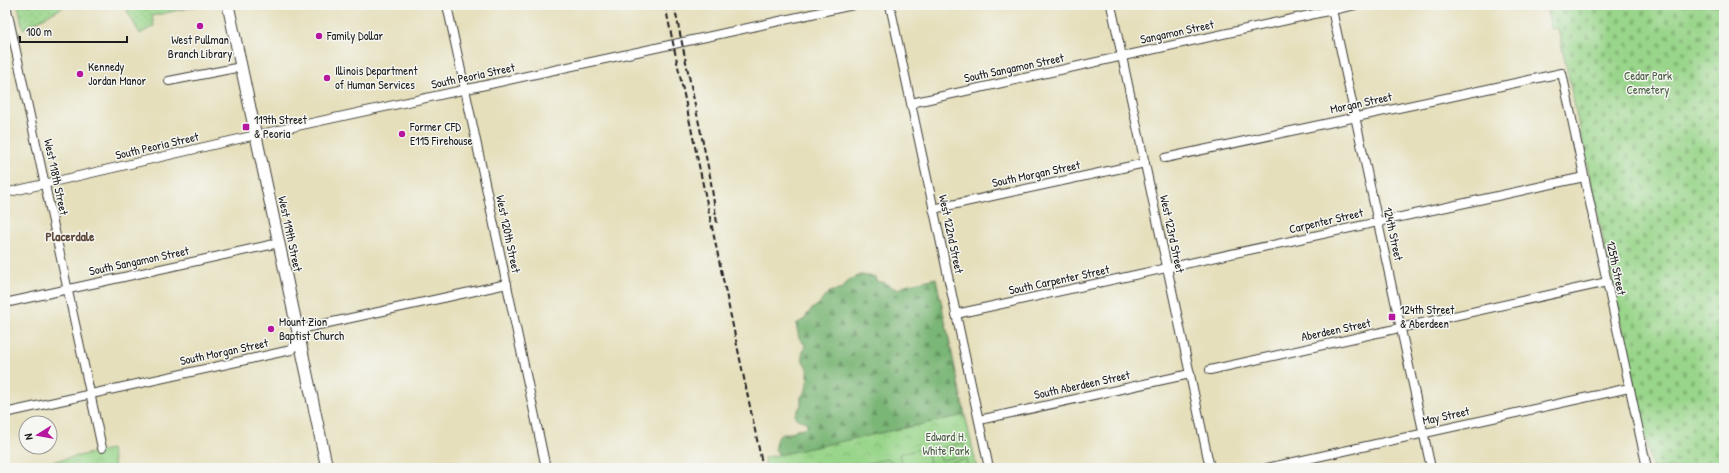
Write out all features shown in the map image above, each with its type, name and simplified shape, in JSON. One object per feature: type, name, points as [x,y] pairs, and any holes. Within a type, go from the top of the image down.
[{"type":"street","name":"West 118th Street","points":[[6,5],[102,448]]},
{"type":"street","name":"West 119th Street","points":[[228,5],[327,468]]},
{"type":"street","name":"West 120th Street","points":[[447,5],[546,468]]},
{"type":"street","name":"South Peoria Street","points":[[5,192],[853,5]]},
{"type":"street","name":"West 122nd Street","points":[[890,5],[989,468]]},
{"type":"street","name":"West 123rd Street","points":[[1110,5],[1210,468]]},
{"type":"street","name":"Sangamon Street","points":[[1122,56],[1332,7],[1355,5]]},
{"type":"street","name":"124th Street","points":[[1332,7],[1431,468]]},
{"type":"street","name":"South Sangamon Street","points":[[911,103],[1122,56]]},
{"type":"street","points":[[169,82],[241,67]]},
{"type":"street","name":"Morgan Street","points":[[1165,158],[1355,116],[1562,73]]},
{"type":"street","name":"125th Street","points":[[1562,73],[1647,468]]},
{"type":"street","name":"South Morgan Street","points":[[933,209],[1145,163]]},
{"type":"street","name":"Carpenter Street","points":[[1168,268],[1584,177]]},
{"type":"street","name":"South Sangamon Street","points":[[5,303],[279,243]]},
{"type":"street","name":"South Carpenter Street","points":[[956,314],[1168,268]]},
{"type":"street","name":"Aberdeen Street","points":[[1210,370],[1607,282]]},
{"type":"street","name":"South Morgan Street","points":[[5,413],[291,350],[306,328],[507,284]]},
{"type":"street","name":"South Aberdeen Street","points":[[979,420],[1190,374]]},
{"type":"street","name":"May Street","points":[[1267,468],[1630,388]]},
{"type":"green space","points":[[18,5],[67,5],[23,29]]},
{"type":"green space","points":[[124,5],[201,5],[152,16],[154,26],[140,34]]},
{"type":"green space","name":"Cedar Park Cemetery","points":[[1546,5],[1724,5],[1724,468],[1652,468],[1558,28],[1551,29]]},
{"type":"green space","points":[[861,275],[875,277],[876,281],[885,283],[893,288],[900,289],[905,285],[936,278],[965,415],[779,455],[775,449],[778,436],[783,433],[791,433],[797,429],[805,428],[808,425],[806,422],[797,419],[795,415],[801,405],[801,397],[806,390],[808,376],[808,370],[803,361],[802,355],[805,345],[799,338],[796,324],[805,319],[809,312],[819,304],[828,293],[842,289],[849,280]]},
{"type":"green space","name":"Edward H. White Park","points":[[965,415],[977,468],[766,468],[764,458]]},
{"type":"green space","points":[[963,443],[966,455],[941,460],[938,449]]},
{"type":"green space","points":[[926,448],[930,463],[902,468],[899,454]]},
{"type":"green space","points":[[111,449],[115,468],[23,468]]},
{"type":"green space","points":[[887,459],[895,463],[896,468],[847,468]]},
{"type":"green space","points":[[966,459],[968,468],[942,468],[942,464]]},
{"type":"railway","points":[[665,5],[763,468]]},
{"type":"railway","points":[[674,5],[710,176],[717,223]]},
{"type":"place","name":"West Pullman Branch Library","points":[[200,26]]},
{"type":"place","name":"Family Dollar","points":[[319,36]]},
{"type":"place","name":"Kennedy Jordan Manor","points":[[80,74]]},
{"type":"place","name":"Illinois Department of Human Services","points":[[327,78]]},
{"type":"place","name":"119th Street & Peoria","points":[[246,127]]},
{"type":"place","name":"Former CFD E115 Firehouse","points":[[402,134]]},
{"type":"place","name":"124th Street & Aberdeen","points":[[1392,317]]},
{"type":"place","name":"Mount Zion Baptist Church","points":[[271,329]]},
{"type":"district","name":"Placerdale","points":[[70,236]]}]
